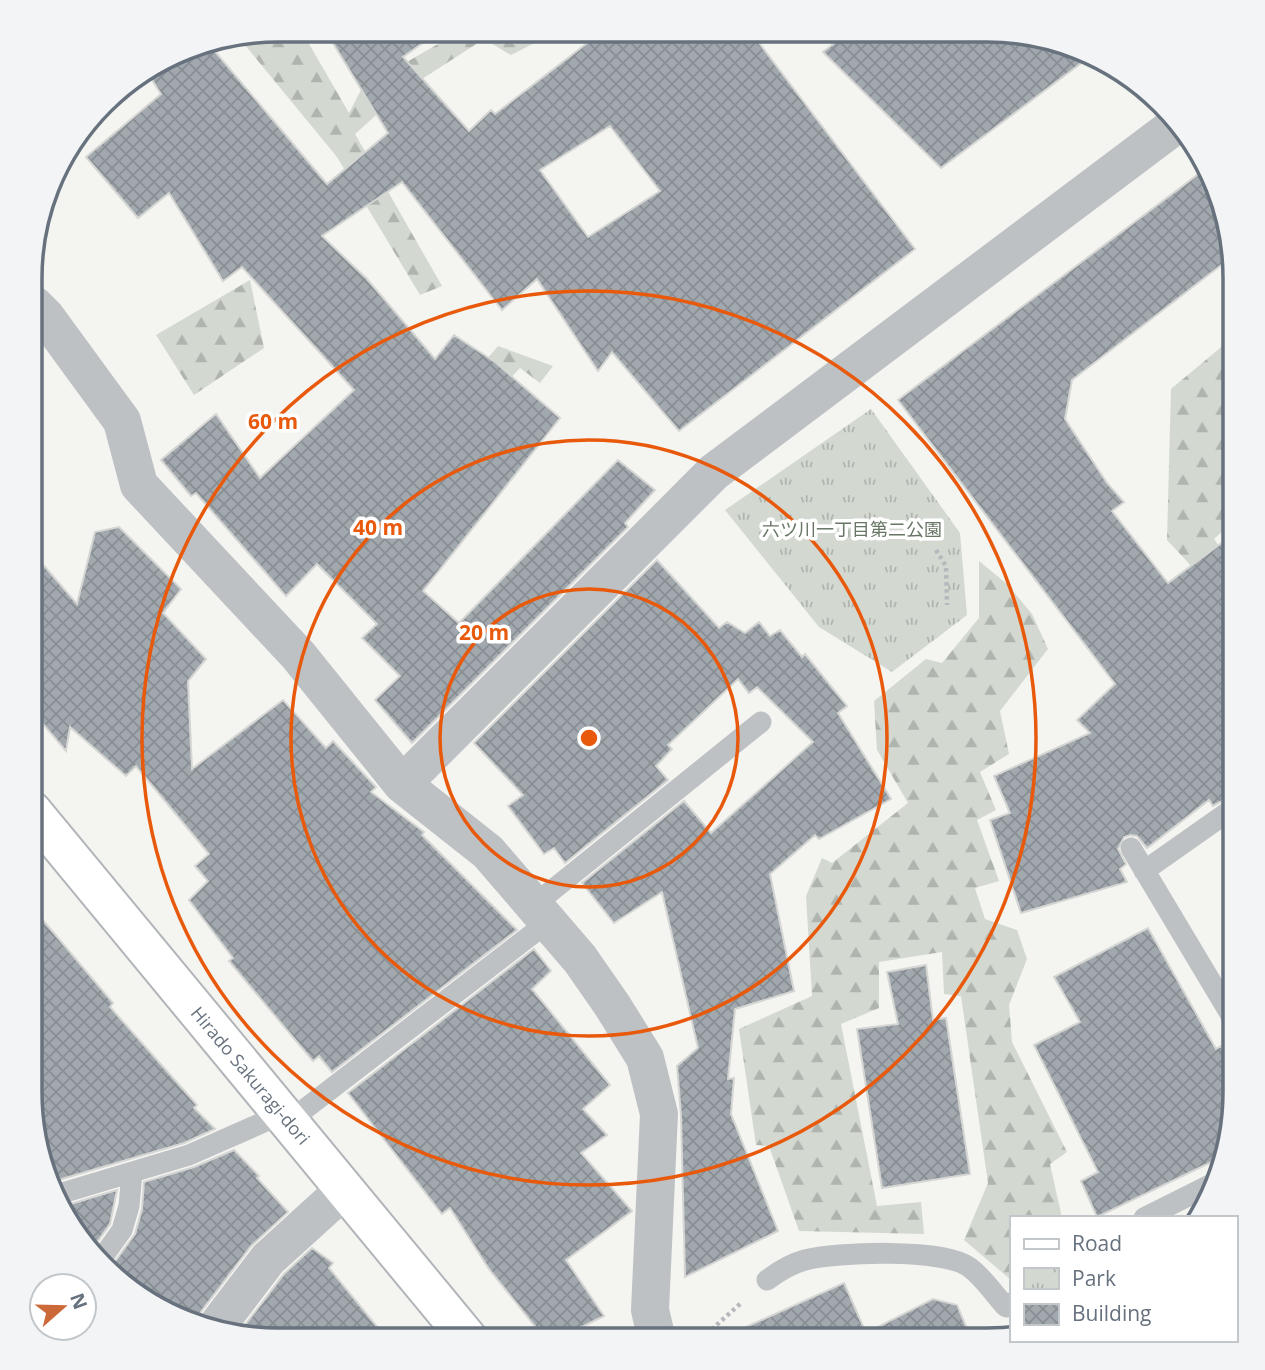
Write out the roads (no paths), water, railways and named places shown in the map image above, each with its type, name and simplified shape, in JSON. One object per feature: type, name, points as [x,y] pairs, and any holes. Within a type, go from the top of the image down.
[{"type":"main road","name":"Hirado Sakuragi-dori","points":[[43,824],[458,1327]]},
{"type":"street","points":[[402,784],[714,472],[1170,130]]},
{"type":"street","points":[[42,314],[122,421],[139,485],[298,656],[402,784],[488,852],[580,959],[645,1058],[659,1114],[650,1310],[654,1327]]},
{"type":"street","points":[[221,1320],[268,1259],[344,1190]]},
{"type":"lane","points":[[65,1192],[189,1155],[285,1118],[541,914],[761,722]]},
{"type":"lane","points":[[1144,870],[1222,816]]},
{"type":"lane","points":[[1131,848],[1222,1000]]},
{"type":"lane","points":[[106,1253],[122,1230],[129,1206],[132,1173]]},
{"type":"lane","points":[[1148,1216],[1201,1189]]},
{"type":"lane","points":[[767,1280],[786,1266],[831,1256],[930,1255],[968,1266],[1006,1307],[1010,1304]]},
{"type":"park label","name":"六ツ川一丁目第二公園","points":[[852,530]]}]
